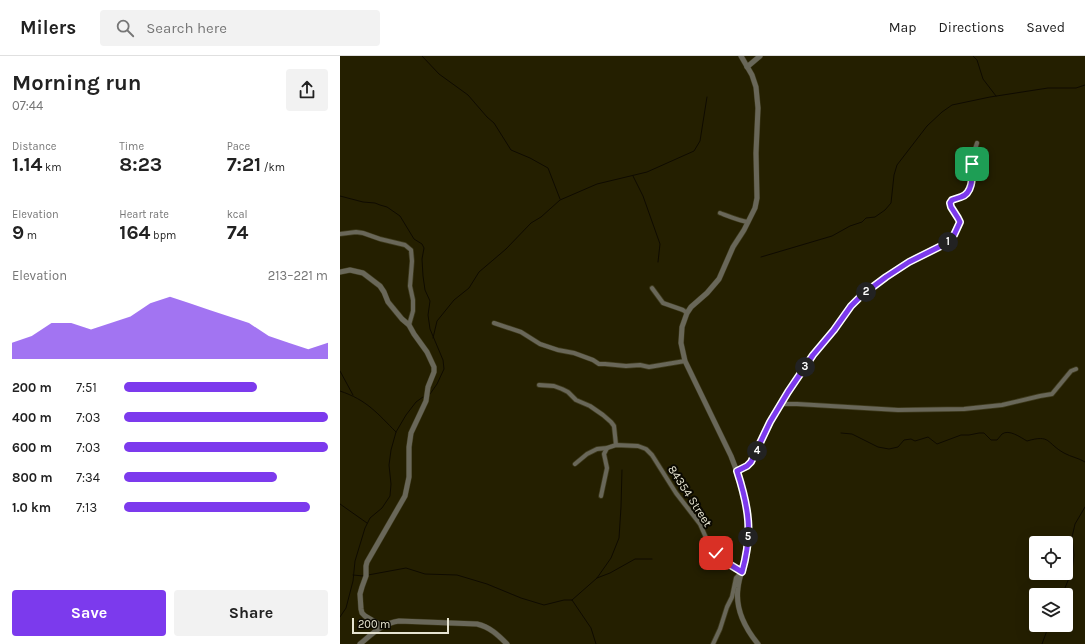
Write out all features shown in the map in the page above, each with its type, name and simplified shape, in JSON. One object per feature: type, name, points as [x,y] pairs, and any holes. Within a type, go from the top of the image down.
[{"type":"street","points":[[741,56],[752,75],[756,86],[758,108],[756,208],[733,247],[719,279],[687,313],[682,327],[681,343],[685,361],[737,471],[746,501],[749,528],[746,557],[738,588],[737,603],[750,634],[758,644]]},
{"type":"street","points":[[747,67],[760,56]]},
{"type":"street","points":[[737,471],[747,466],[751,462],[770,422],[788,392],[813,355],[834,330],[851,306],[862,295],[886,277],[909,262],[945,244],[954,235],[960,222],[950,203],[952,200],[962,197],[970,189],[973,159],[977,143]]},
{"type":"street","points":[[720,213],[748,222]]},
{"type":"street","points":[[340,234],[356,232],[363,233],[405,245],[411,250],[412,261],[410,286],[413,300],[413,311],[409,325]]},
{"type":"street","points":[[340,272],[356,270],[371,278],[380,286],[388,302],[409,325],[431,359],[434,367],[434,372],[428,387],[426,401],[411,433],[405,496],[367,562],[366,576],[360,594],[362,613],[382,626]]},
{"type":"street","points":[[652,288],[663,303],[683,310],[687,313]]},
{"type":"street","points":[[494,323],[521,332],[540,344],[593,360],[599,364],[626,366],[640,365],[649,367],[685,361]]},
{"type":"street","points":[[782,404],[898,410],[964,409],[1002,405],[1052,394],[1072,371],[1076,369]]},
{"type":"street","points":[[539,385],[554,386],[562,389],[576,400],[590,406],[603,415],[614,426],[616,445],[597,449],[586,455],[575,464]]},
{"type":"street","name":"84354 Street","points":[[616,445],[638,446],[649,451],[676,493],[700,524],[707,540],[716,553],[724,561],[742,572]]},
{"type":"street","points":[[601,496],[607,468],[604,454],[607,448]]},
{"type":"street","points":[[713,644],[732,597],[736,578],[742,572]]},
{"type":"street","points":[[360,644],[382,626],[399,621],[476,624],[492,630],[507,644]]},
{"type":"waterway","points":[[422,56],[439,74],[468,95],[494,123],[511,150],[548,168],[560,199]]},
{"type":"waterway","points":[[973,56],[977,60],[983,79],[996,96]]},
{"type":"waterway","points":[[761,257],[832,236],[850,226],[862,222],[866,218],[875,217],[885,210],[891,203],[894,175],[897,165],[927,126],[952,105],[990,97],[1048,88],[1076,88],[1085,85]]},
{"type":"waterway","points":[[433,338],[437,321],[454,300],[469,288],[479,272],[506,249],[531,223],[541,217],[560,200],[597,184],[647,172],[694,151],[700,141],[707,97]]},
{"type":"waterway","points":[[633,176],[643,196],[660,244],[658,262]]},
{"type":"waterway","points":[[340,196],[387,207],[400,216],[414,239],[422,244],[424,248],[422,259],[423,276],[425,290],[430,301],[428,315],[430,329],[443,360],[444,369],[437,384],[430,394]]},
{"type":"waterway","points":[[340,371],[353,395]]},
{"type":"waterway","points":[[340,391],[365,403],[396,432]]},
{"type":"waterway","points":[[340,617],[346,608],[353,581],[355,561],[365,528],[370,518],[382,508],[390,496],[391,484],[389,465],[396,432],[416,402],[423,397]]},
{"type":"waterway","points":[[841,433],[852,434],[878,447],[889,449],[898,447],[904,440],[911,439],[915,441],[928,437],[937,444],[961,435],[979,433],[984,433],[991,440],[997,440],[1002,434],[1008,432],[1027,441],[1045,439],[1069,456],[1085,462]]},
{"type":"waterway","points":[[572,600],[597,578],[611,558],[619,538],[622,470]]},
{"type":"waterway","points":[[340,504],[367,523]]},
{"type":"waterway","points":[[1065,588],[1072,571],[1074,555],[1072,537],[1075,524],[1085,507]]},
{"type":"waterway","points":[[597,578],[610,573],[635,559],[652,559]]},
{"type":"waterway","points":[[368,575],[406,568],[425,574],[457,575],[487,584],[521,598],[544,605],[564,600],[572,600],[591,628],[596,644]]},
{"type":"waterway","points":[[353,575],[363,576]]},
{"type":"waterway","points":[[1042,644],[1046,632]]},
{"type":"route","points":[[716,553],[724,561],[742,572],[746,557],[749,528],[746,501],[737,471],[747,466],[754,458],[770,422],[788,392],[813,355],[834,330],[851,306],[862,295],[886,277],[909,262],[932,252],[945,244],[954,235],[960,222],[950,203],[956,198],[962,197],[970,189],[972,164]]}]
